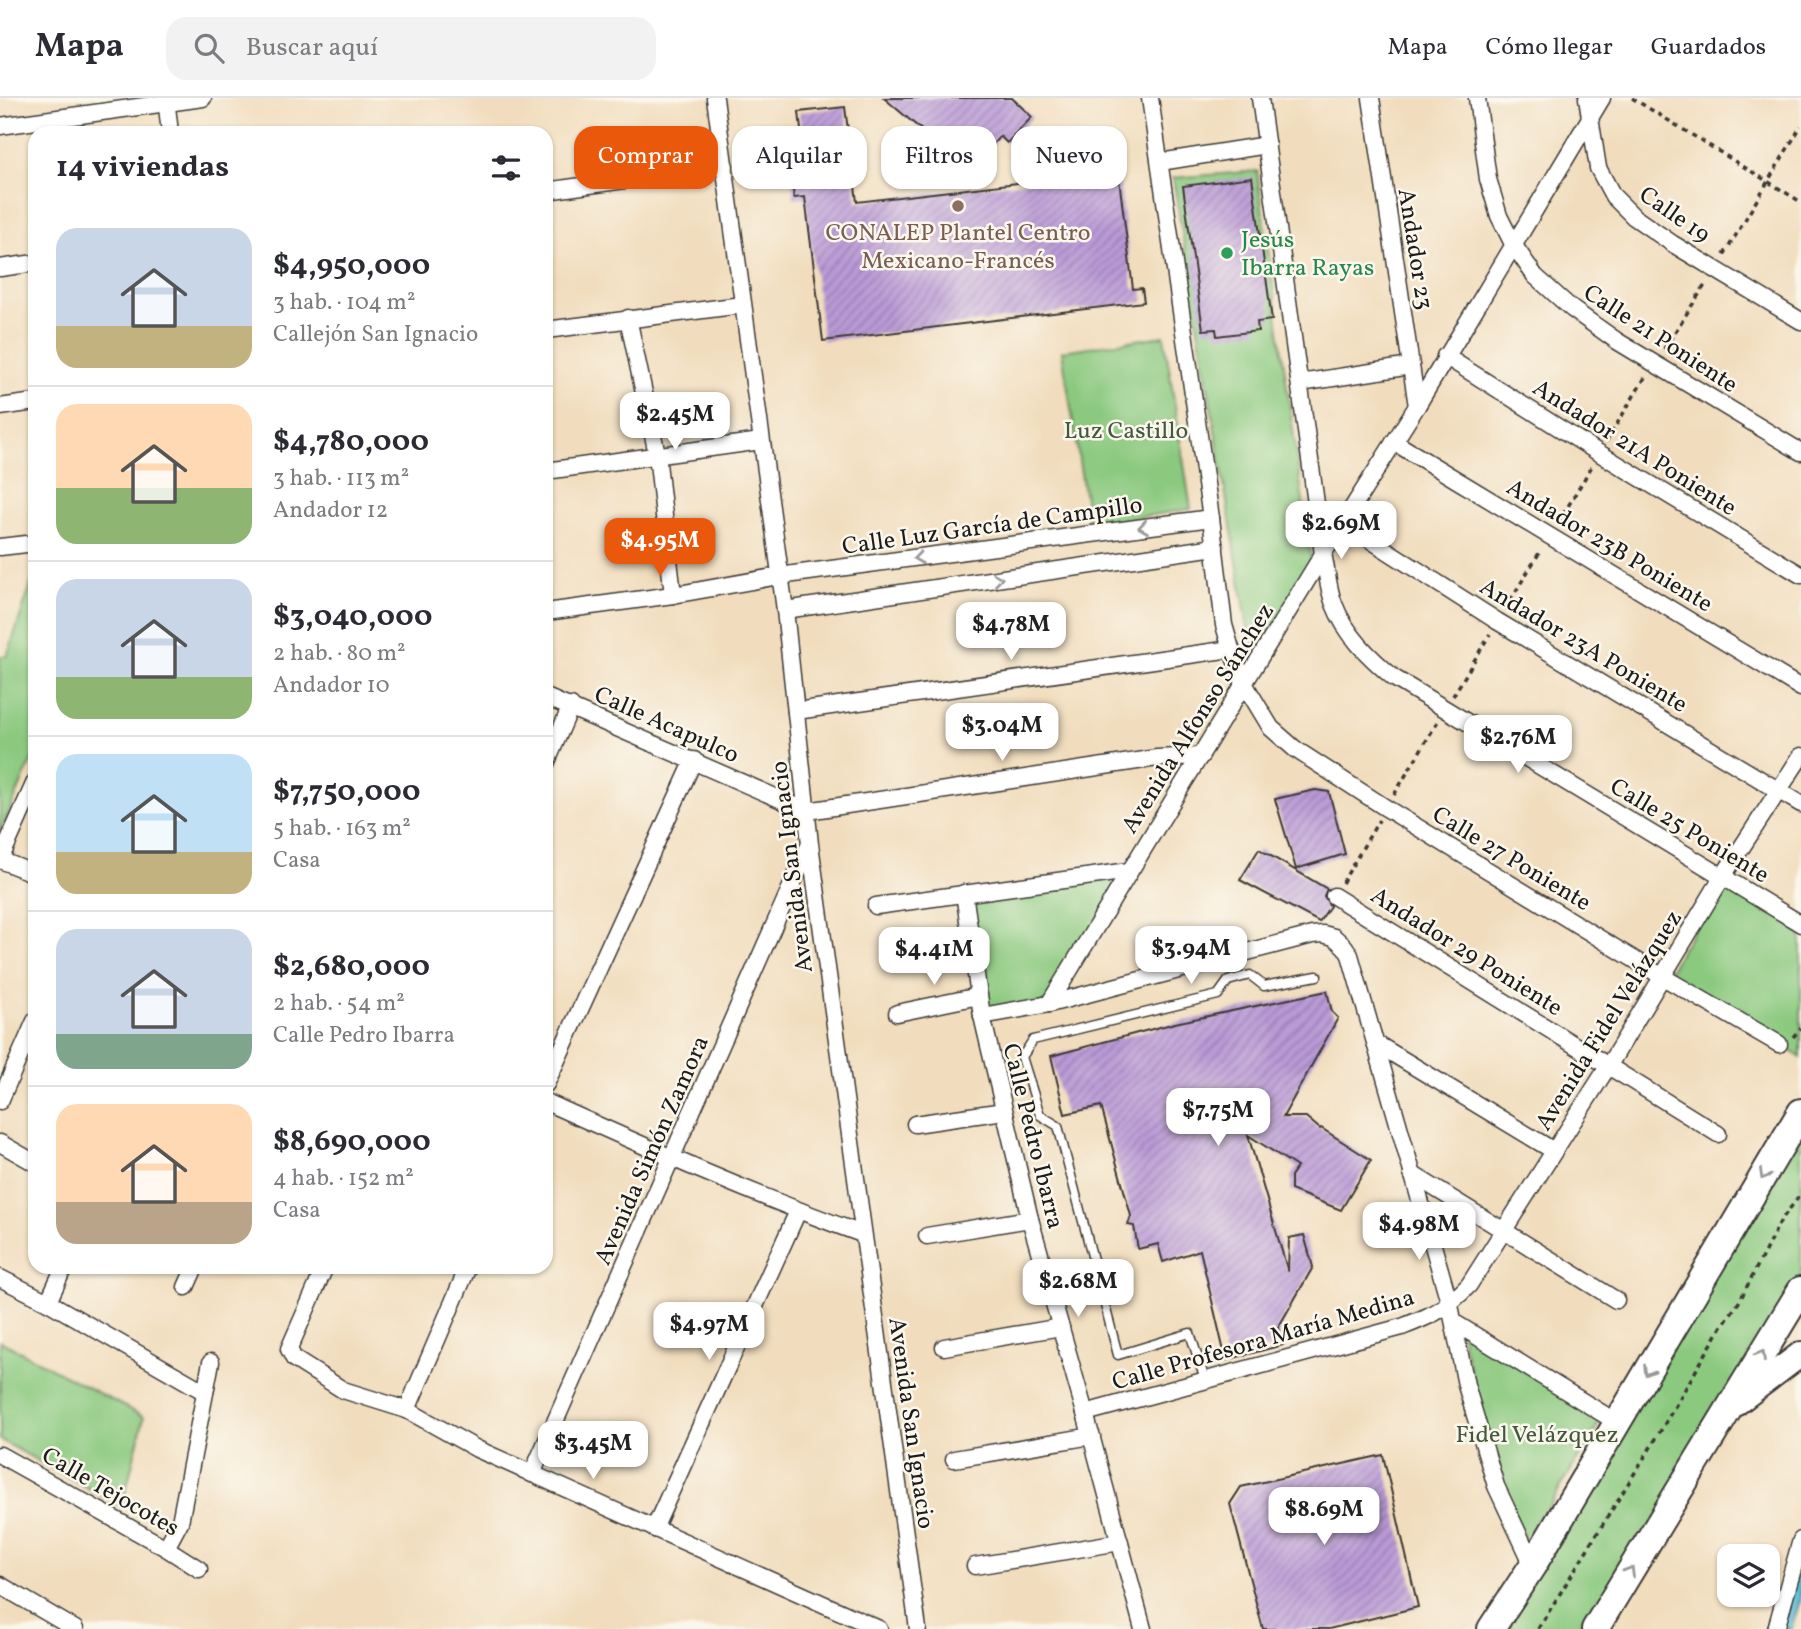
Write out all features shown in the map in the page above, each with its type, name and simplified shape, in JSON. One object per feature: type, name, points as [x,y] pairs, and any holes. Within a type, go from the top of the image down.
[{"type":"highway","points":[[1491,1629],[1533,1565],[1801,1112]]},
{"type":"highway","points":[[1595,1629],[1801,1290]]},
{"type":"main road","points":[[1728,1409],[1801,1354]]},
{"type":"street","points":[[0,126],[166,100],[203,98]]},
{"type":"street","name":"Avenida San Ignacio","points":[[715,98],[785,610],[810,844],[918,1629]]},
{"type":"street","name":"Calle 27 Poniente","points":[[1150,98],[1224,625],[1245,684],[1272,728],[1295,749],[1386,808],[1779,1044]]},
{"type":"street","name":"Calle 25 Poniente","points":[[1260,98],[1324,554],[1334,604],[1353,638],[1370,658],[1386,671],[1445,709],[1801,924]]},
{"type":"street","name":"Andador 23","points":[[1371,98],[1417,406]]},
{"type":"street","name":"Calle 21 Poniente","points":[[1477,98],[1489,178],[1499,216],[1513,244],[1535,276],[1572,309],[1644,359],[1801,452]]},
{"type":"street","name":"Calle 19","points":[[1587,98],[1598,168],[1613,196],[1634,217],[1673,244],[1801,321]]},
{"type":"street","name":"Avenida Alfonso Sánchez","points":[[1049,1004],[1417,406],[1602,98]]},
{"type":"street","points":[[166,100],[169,126]]},
{"type":"street","points":[[1160,162],[1267,145]]},
{"type":"street","points":[[553,190],[725,166]]},
{"type":"street","points":[[0,268],[28,264]]},
{"type":"street","points":[[553,329],[742,306]]},
{"type":"street","points":[[628,318],[657,454],[673,594]]},
{"type":"street","name":"Andador 21A Poniente","points":[[1446,356],[1599,453],[1801,575]]},
{"type":"street","points":[[1300,383],[1411,366]]},
{"type":"street","points":[[0,407],[28,403]]},
{"type":"street","points":[[553,470],[761,441]]},
{"type":"street","name":"Andador 23B Poniente","points":[[1394,442],[1801,688]]},
{"type":"street","name":"Calle Luz García de Campillo","points":[[553,611],[779,576],[1211,518]]},
{"type":"street","name":"Andador 23A Poniente","points":[[1344,523],[1497,621],[1801,804]]},
{"type":"street","points":[[0,547],[28,544]]},
{"type":"street","points":[[785,610],[1215,547]]},
{"type":"street","points":[[796,710],[1231,649]]},
{"type":"street","name":"Calle Acapulco","points":[[553,700],[807,811]]},
{"type":"street","points":[[553,748],[571,706]]},
{"type":"street","name":"Avenida Fidel Velázquez","points":[[1450,1305],[1469,1286],[1664,977],[1723,876],[1801,756]]},
{"type":"street","points":[[807,811],[1157,758],[1201,757]]},
{"type":"street","points":[[553,1069],[694,760]]},
{"type":"street","points":[[28,798],[0,860],[28,871]]},
{"type":"street","name":"Avenida Simón Zamora","points":[[532,1474],[810,844]]},
{"type":"street","points":[[876,906],[1129,871]]},
{"type":"street","name":"Calle Pedro Ibarra","points":[[964,893],[982,1016],[1030,1219],[1092,1436],[1143,1629]]},
{"type":"street","name":"Andador 29 Poniente","points":[[1334,896],[1718,1134]]},
{"type":"street","points":[[982,1016],[1049,1004],[1312,935],[1334,937],[1345,947],[1350,955],[1377,1044],[1455,1323],[1466,1385],[1496,1486],[1533,1565]]},
{"type":"street","points":[[897,1013],[979,996]]},
{"type":"street","points":[[0,1101],[28,1037]]},
{"type":"street","points":[[1377,1044],[1554,1151]]},
{"type":"street","points":[[553,1105],[672,1159],[798,1211],[862,1234]]},
{"type":"street","points":[[915,1124],[1004,1111]]},
{"type":"street","points":[[0,1143],[28,1159]]},
{"type":"street","points":[[1412,1174],[1616,1300]]},
{"type":"street","points":[[654,1529],[798,1211]]},
{"type":"street","points":[[927,1236],[1030,1219]]},
{"type":"street","points":[[48,1302],[61,1274]]},
{"type":"street","points":[[186,1287],[192,1274]]},
{"type":"street","points":[[322,1274],[289,1349],[294,1359],[343,1390],[407,1410],[477,1449],[879,1629]]},
{"type":"street","points":[[407,1410],[465,1274]]},
{"type":"street","points":[[2,1285],[48,1302],[205,1392]]},
{"type":"street","name":"Calle Profesora María Medina","points":[[1085,1413],[1402,1327],[1450,1305]]},
{"type":"street","points":[[1455,1323],[1618,1423]]},
{"type":"street","points":[[944,1347],[1061,1327]]},
{"type":"street","points":[[166,1548],[180,1521],[211,1362]]},
{"type":"street","points":[[954,1459],[1092,1436]]},
{"type":"street","name":"Calle Tejocotes","points":[[0,1454],[200,1569]]},
{"type":"street","points":[[1776,1629],[1801,1540]]},
{"type":"street","points":[[975,1566],[1120,1542]]},
{"type":"street","points":[[0,1586],[75,1629]]},
{"type":"lane","points":[[1205,1380],[1190,1333],[1118,1355],[1058,1126],[1040,1115],[1022,1057],[1033,1040],[1217,995],[1228,981],[1250,975],[1264,986],[1317,976]]},
{"type":"path","points":[[1632,98],[1801,202]]},
{"type":"path","points":[[1538,1629],[1657,1437],[1715,1337],[1739,1302],[1781,1220],[1801,1194]]},
{"type":"green space","points":[[1257,171],[1312,567],[1254,664],[1173,178]]},
{"type":"green space","name":"Luz Castillo","points":[[1164,336],[1191,509],[1089,525],[1062,351]]},
{"type":"green space","points":[[28,594],[28,769],[0,832],[0,656],[7,656]]},
{"type":"green space","points":[[1129,871],[1049,1004],[982,1016],[964,893]]},
{"type":"green space","points":[[1723,879],[1801,926],[1801,1058],[1779,1041],[1666,976]]},
{"type":"green space","points":[[1801,1122],[1801,1279],[1592,1629],[1494,1629]]},
{"type":"green space","name":"Fidel Velázquez","points":[[1460,1331],[1603,1417],[1527,1543],[1500,1483]]},
{"type":"green space","points":[[0,1341],[144,1417],[122,1507],[0,1440]]},
{"type":"water","points":[[1801,1558],[1801,1597],[1791,1629],[1779,1629]]},
{"type":"building","points":[[884,98],[1012,98],[1032,117],[1023,126],[1011,126],[1011,139],[1007,143],[1000,136],[997,140],[997,126],[917,126]]},
{"type":"building","points":[[845,107],[847,126],[801,126],[799,112]]},
{"type":"building","name":"Jesús Ibarra Rayas","points":[[1252,177],[1272,320],[1257,322],[1258,331],[1217,336],[1216,329],[1203,330],[1183,186]]},
{"type":"building","points":[[1011,184],[1011,189],[1120,189],[1133,289],[1142,288],[1144,302],[823,341],[805,197],[794,198],[793,189],[855,189],[857,202],[966,189],[997,189],[997,185]]},
{"type":"building","points":[[1315,790],[1329,792],[1345,854],[1296,869],[1275,799]]},
{"type":"building","points":[[1259,849],[1327,889],[1324,896],[1330,906],[1319,922],[1240,880]]},
{"type":"building","points":[[1327,991],[1332,1012],[1338,1018],[1283,1117],[1306,1117],[1320,1129],[1371,1160],[1341,1210],[1291,1190],[1291,1176],[1297,1167],[1248,1135],[1288,1272],[1289,1238],[1304,1235],[1313,1267],[1278,1328],[1283,1345],[1226,1360],[1200,1250],[1163,1262],[1158,1244],[1138,1249],[1134,1226],[1128,1225],[1131,1216],[1101,1106],[1065,1114],[1051,1056],[1175,1023]]},
{"type":"building","points":[[1383,1455],[1418,1607],[1329,1629],[1263,1629],[1230,1504],[1241,1487]]},
{"type":"place","name":"CONALEP Plantel Centro Mexicano-Francés","points":[[958,206]]},
{"type":"place","name":"Jesús Ibarra Rayas","points":[[1227,253]]}]
